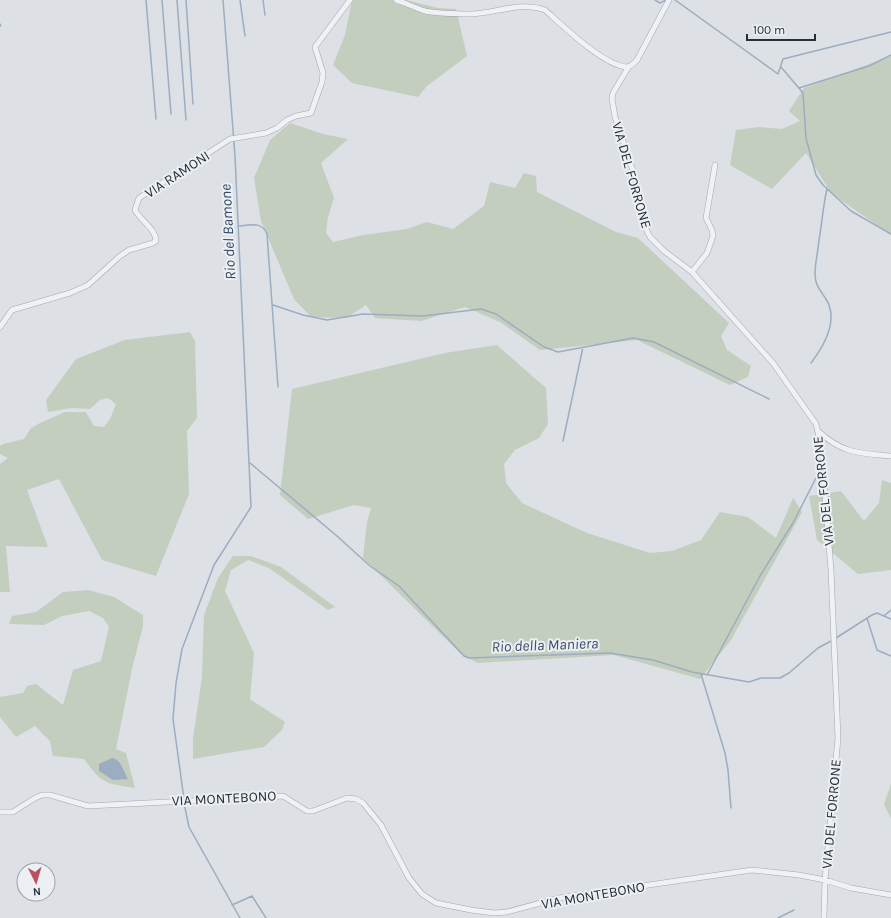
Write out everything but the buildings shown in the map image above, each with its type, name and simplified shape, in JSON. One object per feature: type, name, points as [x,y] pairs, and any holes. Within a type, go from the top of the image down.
[{"type":"street","name":"VIA RAMONI","points":[[0,327],[12,310],[88,285],[120,256],[129,250],[156,241],[155,233],[135,210],[139,198],[230,139],[266,133],[296,116],[311,113],[322,82],[323,72],[315,47],[350,0]]},
{"type":"street","points":[[396,0],[425,11],[451,14],[473,14],[525,6],[539,7],[545,10],[579,40],[605,58],[629,66],[637,60],[669,0]]},
{"type":"street","name":"VIA DEL FORRONE","points":[[629,66],[613,93],[612,100],[615,117],[635,178],[644,225],[650,237],[664,251],[692,272],[773,363],[816,424],[818,430],[821,445],[831,570],[838,738],[825,880],[824,918]]},
{"type":"street","points":[[692,272],[707,253],[713,236],[712,230],[706,218],[714,165]]},
{"type":"street","points":[[818,430],[831,443],[853,452],[891,456]]},
{"type":"street","name":"VIA MONTEBONO","points":[[0,812],[13,812],[42,795],[50,795],[88,806],[275,795],[289,798],[307,811],[347,798],[356,799],[363,803],[381,825],[401,864],[422,894],[436,903],[494,913],[507,912],[559,898],[752,870],[825,880],[852,888],[891,895]]},
{"type":"green space","points":[[352,0],[406,0],[438,8],[456,9],[467,56],[427,86],[418,97],[352,83],[333,65],[345,35]]},
{"type":"green space","points":[[891,56],[891,235],[831,193],[806,153],[772,189],[730,165],[736,130],[759,127],[782,129],[800,121],[789,111],[804,88]]},
{"type":"green space","points":[[290,123],[323,134],[348,139],[321,163],[334,198],[328,217],[326,233],[333,242],[363,235],[407,229],[427,222],[453,229],[484,206],[490,182],[515,188],[524,173],[536,176],[537,192],[616,232],[638,238],[729,323],[721,336],[727,350],[751,366],[748,377],[730,385],[637,340],[540,350],[500,322],[465,307],[421,321],[375,318],[366,305],[346,318],[311,317],[294,299],[261,221],[254,178],[270,140]]},
{"type":"green space","points":[[190,332],[195,341],[197,418],[187,431],[189,494],[156,576],[102,560],[59,479],[27,490],[48,547],[6,546],[10,592],[0,592],[0,464],[8,458],[0,454],[0,446],[24,439],[31,428],[65,412],[86,412],[94,426],[104,427],[110,419],[116,404],[108,398],[100,400],[90,409],[72,408],[48,412],[46,400],[76,359],[125,340]]},
{"type":"green space","points":[[497,345],[546,388],[548,424],[539,438],[515,450],[504,464],[506,483],[522,503],[587,533],[650,553],[672,551],[701,540],[720,512],[748,517],[776,538],[793,498],[802,512],[731,640],[700,679],[614,655],[478,663],[461,654],[363,558],[367,522],[371,508],[354,505],[308,519],[280,495],[292,389],[445,353]]},
{"type":"green space","points":[[882,480],[891,483],[891,570],[858,574],[817,540],[809,496],[841,491],[864,521],[879,503]]},
{"type":"green space","points":[[233,556],[251,556],[281,567],[335,607],[328,610],[269,568],[248,560],[231,570],[225,591],[254,653],[250,699],[285,722],[282,730],[264,747],[193,759],[193,739],[202,677],[204,615],[218,578]]},
{"type":"green space","points":[[88,590],[114,597],[143,615],[143,626],[132,669],[116,749],[126,753],[135,788],[105,781],[96,774],[84,759],[53,756],[50,741],[35,726],[16,737],[0,717],[0,697],[23,693],[27,686],[36,684],[63,705],[73,670],[101,661],[109,627],[103,618],[89,611],[62,616],[44,625],[9,624],[12,616],[36,612],[63,592]]},
{"type":"green space","points":[[891,784],[891,819],[884,804]]},
{"type":"water","points":[[112,758],[120,763],[128,779],[113,780],[99,771],[99,764]]},
{"type":"waterway","points":[[146,0],[156,119]]},
{"type":"waterway","points":[[162,0],[171,114]]},
{"type":"waterway","points":[[177,0],[186,120]]},
{"type":"waterway","points":[[186,0],[193,104]]},
{"type":"waterway","name":"Rio del Bamone","points":[[184,799],[173,719],[176,683],[182,649],[214,565],[251,507],[235,156],[223,0]]},
{"type":"waterway","points":[[240,0],[245,36]]},
{"type":"waterway","points":[[263,0],[265,15]]},
{"type":"waterway","points":[[655,0],[660,3],[666,0]]},
{"type":"waterway","points":[[675,0],[778,74],[783,59],[891,32]]},
{"type":"waterway","points":[[799,88],[869,66],[891,55]]},
{"type":"waterway","points":[[781,67],[803,93],[806,138],[816,175],[823,185],[851,211],[891,234]]},
{"type":"waterway","points":[[811,363],[825,341],[831,315],[830,307],[815,278],[815,266],[827,189]]},
{"type":"waterway","points":[[238,226],[259,225],[267,234],[278,387]]},
{"type":"waterway","points":[[273,305],[303,315],[327,320],[363,314],[423,316],[481,309],[496,314],[544,347],[558,352],[633,338],[654,342],[769,399]]},
{"type":"waterway","points":[[563,441],[583,347]]},
{"type":"waterway","name":"Rio della Maniera","points":[[250,463],[337,536],[370,566],[399,586],[464,656],[469,658],[610,653],[653,660],[692,672],[749,682],[761,678],[780,678],[789,673],[818,648],[833,640]]},
{"type":"waterway","points":[[707,675],[760,576],[793,523],[816,478]]},
{"type":"waterway","points":[[885,615],[891,610]]},
{"type":"waterway","name":"Rio della Maniera","points":[[836,638],[877,613],[891,619]]},
{"type":"waterway","points":[[867,618],[877,650],[891,656]]},
{"type":"waterway","points":[[701,674],[725,753],[731,808]]},
{"type":"waterway","points":[[184,803],[189,827],[240,918]]},
{"type":"waterway","points":[[232,905],[252,896],[266,918]]},
{"type":"waterway","points":[[778,918],[794,910]]}]
